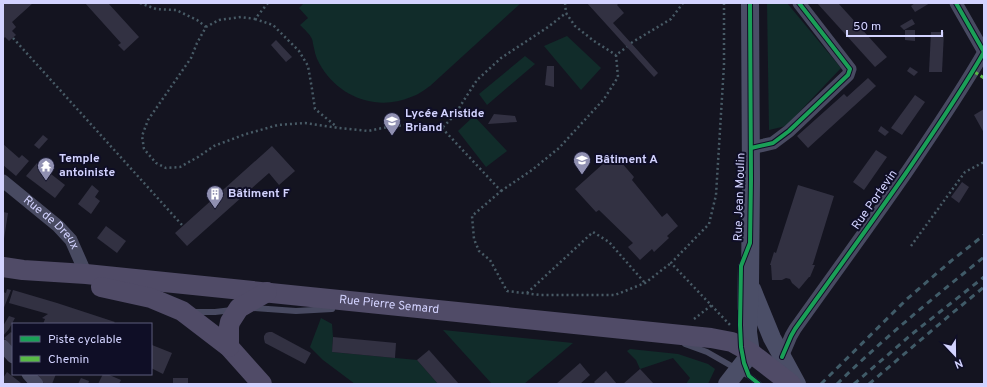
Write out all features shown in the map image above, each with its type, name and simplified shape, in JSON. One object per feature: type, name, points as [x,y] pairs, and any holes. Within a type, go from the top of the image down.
[{"type":"main road","name":"Rue Jean Moulin","points":[[740,353],[750,283],[750,3]]},
{"type":"main road","name":"Rue Pierre Semard","points":[[3,267],[267,292],[711,338],[740,353]]},
{"type":"main road","name":"Rue Pierre Semard","points":[[23,270],[51,278],[132,293],[151,298],[182,311],[229,347],[262,384]]},
{"type":"main road","name":"Rue Jean Moulin","points":[[750,283],[772,338],[797,384]]},
{"type":"main road","points":[[229,347],[230,322],[240,308],[267,292]]},
{"type":"main road","points":[[740,353],[791,384]]},
{"type":"street","points":[[751,148],[772,143],[789,131],[848,75],[850,69],[799,3]]},
{"type":"street","points":[[956,3],[984,52]]},
{"type":"street","name":"Rue Portevin","points":[[782,357],[794,329],[871,224],[937,128],[984,52]]},
{"type":"street","name":"Rue de Dreux","points":[[3,181],[58,226],[71,240],[86,274]]},
{"type":"street","points":[[3,346],[12,356]]},
{"type":"street","points":[[29,375],[38,384]]},
{"type":"lane","name":"Rue Jean Moulin","points":[[740,353],[741,266],[750,243]]},
{"type":"lane","points":[[182,311],[215,312],[240,308],[296,311],[329,308],[336,309]]},
{"type":"lane","points":[[676,343],[682,343],[706,352],[740,353],[759,384]]},
{"type":"path","points":[[140,3],[156,9],[176,10],[197,20],[206,27]]},
{"type":"path","points":[[255,20],[268,3]]},
{"type":"path","points":[[565,3],[566,13],[575,26],[594,41],[616,55]]},
{"type":"path","points":[[631,43],[671,19],[683,3]]},
{"type":"path","points":[[616,55],[618,77],[604,99],[559,148],[532,170],[501,191],[472,216],[474,239],[479,251],[490,260],[507,291],[540,295],[615,295],[645,283],[671,263],[709,224],[716,195],[724,64],[724,3]]},
{"type":"path","points":[[442,128],[454,116],[478,80],[501,58],[548,27],[566,13]]},
{"type":"path","points":[[339,128],[315,109],[308,66],[299,51],[273,25],[241,17],[219,20],[206,27],[191,58],[148,120],[142,136],[144,148],[156,163],[166,168],[180,167],[214,146],[246,134],[278,125],[305,124],[339,128],[368,130],[392,126],[423,124],[442,128],[501,191]]},
{"type":"path","points":[[13,38],[182,225]]},
{"type":"path","points":[[616,55],[627,47]]},
{"type":"path","points":[[911,246],[966,172],[984,162]]},
{"type":"path","points":[[527,294],[593,232],[609,242],[645,283]]},
{"type":"path","points":[[671,263],[712,304],[740,353]]},
{"type":"path","points":[[691,321],[712,304]]},
{"type":"green space","points":[[304,3],[521,3],[430,86],[414,96],[386,103],[361,99],[339,87],[330,78],[318,61],[311,37],[300,25],[308,18],[299,8]]},
{"type":"green space","points":[[767,3],[787,3],[841,68],[786,126],[769,130]]},
{"type":"green space","points":[[567,36],[601,68],[581,90],[544,46]]},
{"type":"green space","points":[[525,56],[535,64],[487,105],[479,94]]},
{"type":"green space","points":[[474,116],[507,151],[486,167],[458,131]]},
{"type":"green space","points":[[321,318],[332,324],[332,352],[417,360],[438,384],[355,384],[323,360],[310,347]]},
{"type":"green space","points":[[443,330],[573,343],[524,384],[492,384]]},
{"type":"green space","points":[[630,349],[678,354],[708,364],[715,369],[708,384],[686,384],[690,378],[673,358],[640,369],[636,360],[627,351]]},
{"type":"building","points":[[3,3],[33,3],[12,22],[16,27],[12,31],[16,35],[9,41],[5,37],[3,39]]},
{"type":"building","points":[[85,3],[108,3],[139,37],[124,51],[118,45],[121,43]]},
{"type":"building","points":[[587,3],[619,3],[617,5],[624,13],[613,23],[658,73],[654,77]]},
{"type":"building","points":[[817,3],[838,3],[887,57],[875,67]]},
{"type":"building","points":[[915,3],[930,3],[915,12],[911,6]]},
{"type":"building","points":[[912,19],[915,24],[904,30],[900,26]]},
{"type":"building","points":[[905,30],[915,30],[915,41],[905,40]]},
{"type":"building","points":[[931,32],[944,32],[942,72],[929,72]]},
{"type":"building","points":[[276,40],[292,57],[286,62],[271,45]]},
{"type":"building","points":[[547,66],[554,66],[554,87],[545,85]]},
{"type":"building","points":[[910,67],[918,72],[914,76],[907,71]]},
{"type":"building","points":[[868,78],[876,86],[808,148],[797,136],[844,94],[847,97]]},
{"type":"building","points":[[915,95],[925,102],[902,135],[891,128]]},
{"type":"building","points":[[984,109],[984,133],[974,115]]},
{"type":"building","points":[[494,114],[515,116],[517,122],[488,124]]},
{"type":"building","points":[[881,126],[889,132],[885,136],[878,131]]},
{"type":"building","points":[[43,135],[48,139],[39,149],[34,145]]},
{"type":"building","points":[[3,144],[19,158],[22,155],[29,161],[16,176],[3,165]]},
{"type":"building","name":"Bâtiment F","points":[[272,146],[295,171],[279,185],[269,173],[187,246],[175,233]]},
{"type":"building","points":[[876,150],[887,157],[864,190],[853,182]]},
{"type":"building","points":[[614,154],[634,177],[632,180],[662,217],[667,213],[678,226],[667,236],[669,238],[654,252],[652,249],[640,260],[628,247],[633,243],[599,210],[596,212],[575,189]]},
{"type":"building","name":"Temple antoiniste","points":[[37,163],[65,185],[55,198],[26,176]]},
{"type":"building","points":[[962,182],[969,187],[959,203],[951,197]]},
{"type":"building","points":[[92,185],[99,191],[95,197],[100,201],[91,214],[78,204]]},
{"type":"building","points":[[798,185],[834,196],[812,265],[815,265],[810,277],[799,289],[790,279],[786,278],[782,280],[772,280],[770,265],[774,252],[776,253]]},
{"type":"building","points":[[3,212],[8,213],[4,239],[3,239]]},
{"type":"building","points":[[106,226],[126,241],[117,253],[97,238]]},
{"type":"building","points":[[7,289],[11,290],[3,310],[3,292],[6,293]]},
{"type":"building","points":[[13,290],[115,322],[43,323],[45,319],[42,318],[48,314],[9,303]]},
{"type":"building","points":[[9,316],[15,318],[3,336],[3,326]]},
{"type":"building","points":[[11,332],[12,333],[12,347],[4,338]]},
{"type":"building","points":[[269,332],[272,332],[311,353],[305,364],[265,343],[264,336]]},
{"type":"building","points":[[333,337],[396,343],[395,358],[332,352]]},
{"type":"building","points":[[152,345],[172,353],[163,374],[152,368]]},
{"type":"building","points":[[429,350],[459,384],[438,384],[417,360]]},
{"type":"building","points":[[580,363],[590,375],[580,384],[556,384]]},
{"type":"building","points":[[640,369],[654,384],[623,384]]},
{"type":"building","points":[[606,371],[617,384],[596,384],[594,382]]},
{"type":"building","points":[[7,372],[23,384],[3,384],[3,378]]},
{"type":"building","points":[[39,375],[56,375],[52,384],[45,384],[38,377]]},
{"type":"building","points":[[102,375],[109,375],[121,380],[119,384],[98,384]]},
{"type":"building","points":[[81,378],[89,381],[88,384],[78,384]]},
{"type":"building","points":[[173,378],[188,378],[188,384],[173,384]]},
{"type":"railway","points":[[821,384],[907,299],[984,235]]},
{"type":"railway","points":[[837,384],[909,319],[984,257]]},
{"type":"railway","points":[[854,384],[912,334],[984,277]]},
{"type":"railway","points":[[869,384],[984,287]]},
{"type":"marked path","points":[[973,71],[984,78]]},
{"type":"cycle path","points":[[750,3],[750,243],[741,266],[740,325],[741,347],[744,363],[749,376],[759,384]]},
{"type":"cycle path","points":[[751,148],[773,143],[789,131],[848,75],[850,69],[799,3]]},
{"type":"cycle path","points":[[956,3],[984,52]]},
{"type":"cycle path","points":[[782,357],[795,329],[906,173],[956,98],[984,52]]},
{"type":"place","name":"Lycée Aristide Briand","points":[[392,136]]},
{"type":"place","name":"Bâtiment A","points":[[582,175]]},
{"type":"place","name":"Temple antoiniste","points":[[46,181]]},
{"type":"place","name":"Bâtiment F","points":[[215,209]]}]
